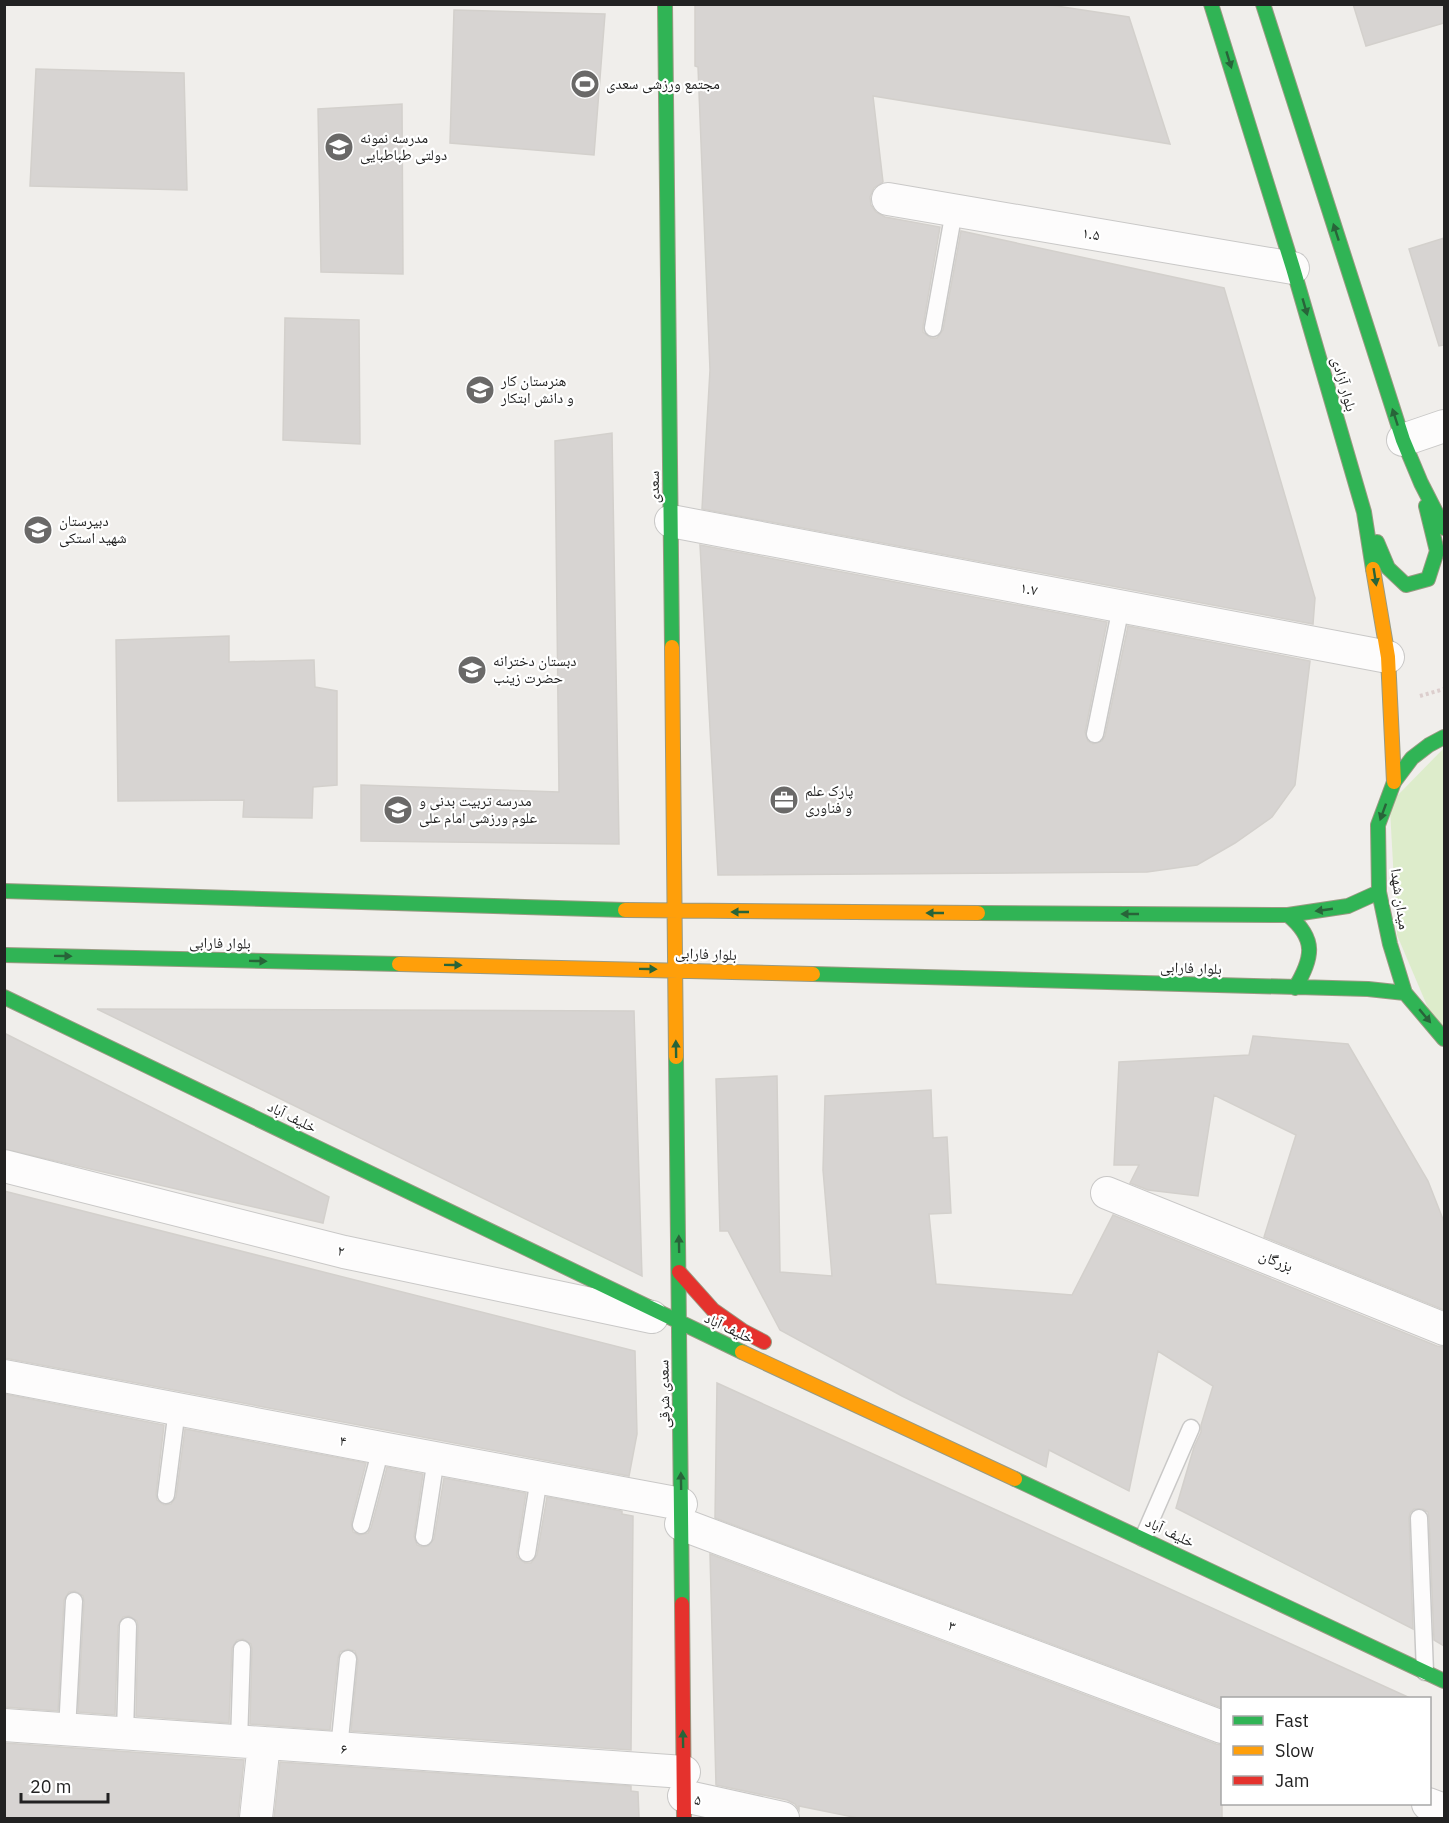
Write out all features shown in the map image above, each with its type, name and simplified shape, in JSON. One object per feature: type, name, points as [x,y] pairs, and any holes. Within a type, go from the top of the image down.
[{"type":"main road","name":"سعدی","points":[[665,4],[676,970]]},
{"type":"main road","name":"بلوار آزادی","points":[[1211,4],[1293,268],[1364,512],[1388,657],[1394,782]]},
{"type":"main road","points":[[1263,4],[1403,440],[1421,483],[1444,528]]},
{"type":"main road","points":[[1364,512],[1388,568],[1406,585],[1428,579],[1437,551],[1421,483]]},
{"type":"main road","name":"میدان شهدا","points":[[1444,737],[1412,758],[1394,782],[1377,825],[1380,892],[1390,944],[1405,993],[1444,1040]]},
{"type":"main road","points":[[4,891],[675,911],[1288,915],[1348,906],[1380,892]]},
{"type":"main road","points":[[1288,915],[1305,931],[1308,939],[1309,952],[1305,971],[1295,988]]},
{"type":"main road","name":"بلوار فارابی","points":[[4,955],[676,970],[1368,989],[1398,990],[1405,993]]},
{"type":"main road","name":"سعدی شرقی","points":[[676,970],[684,1796]]},
{"type":"main road","name":"خلیف آباد","points":[[4,996],[680,1323],[1444,1681]]},
{"type":"main road","points":[[679,1272],[713,1310],[743,1331],[774,1347]]},
{"type":"main road","points":[[834,1379],[849,1402]]},
{"type":"street","name":"۱.۵","points":[[888,199],[1293,268]]},
{"type":"street","points":[[1403,440],[1444,426]]},
{"type":"street","name":"۱.۷","points":[[671,521],[1388,657]]},
{"type":"street","name":"۲","points":[[4,1166],[344,1252],[680,1323]]},
{"type":"street","name":"بزرگان","points":[[1107,1193],[1444,1329]]},
{"type":"street","name":"۴","points":[[4,1376],[539,1478],[681,1514]]},
{"type":"street","name":"۳","points":[[681,1514],[1221,1727]]},
{"type":"street","name":"۶","points":[[4,1725],[339,1749],[684,1796]]},
{"type":"street","points":[[251,1743],[256,1818]]},
{"type":"street","name":"۵","points":[[684,1796],[783,1818]]},
{"type":"lane","points":[[933,328],[954,211]]},
{"type":"lane","points":[[1095,734],[1121,606]]},
{"type":"lane","points":[[166,1495],[177,1409]]},
{"type":"lane","points":[[1143,1538],[1191,1428]]},
{"type":"lane","points":[[362,1525],[381,1448]]},
{"type":"lane","points":[[424,1537],[436,1458]]},
{"type":"lane","points":[[527,1553],[539,1478]]},
{"type":"lane","points":[[1419,1518],[1425,1672]]},
{"type":"lane","points":[[67,1730],[74,1601]]},
{"type":"lane","points":[[125,1734],[128,1626]]},
{"type":"lane","points":[[242,1649],[251,1743]]},
{"type":"lane","points":[[339,1749],[348,1659]]},
{"type":"green space","points":[[1444,748],[1444,1027],[1431,1015],[1397,935],[1390,810],[1396,797]]},
{"type":"building","points":[[695,4],[1043,4],[1129,17],[1170,144],[873,96],[883,182],[874,188],[870,197],[871,205],[876,212],[885,217],[940,227],[923,326],[923,332],[931,338],[937,338],[943,330],[961,231],[1224,288],[1315,598],[1313,624],[702,509],[710,370],[698,67],[695,66]]},
{"type":"building","points":[[1353,4],[1444,4],[1444,23],[1366,46]]},
{"type":"building","points":[[454,10],[605,14],[594,155],[450,143]]},
{"type":"building","points":[[36,69],[184,73],[187,190],[30,186]]},
{"type":"building","points":[[402,104],[403,274],[321,272],[318,109]]},
{"type":"building","points":[[1444,238],[1444,345],[1439,346],[1409,249]]},
{"type":"building","points":[[285,318],[359,320],[360,444],[283,440]]},
{"type":"building","points":[[612,433],[619,844],[361,841],[361,785],[559,792],[555,441]]},
{"type":"building","points":[[700,545],[1107,622],[1085,732],[1088,741],[1093,744],[1102,741],[1105,736],[1128,626],[1310,661],[1295,785],[1272,817],[1235,843],[1197,865],[1147,872],[718,875]]},
{"type":"building","points":[[229,636],[229,662],[314,660],[315,687],[337,691],[337,785],[313,787],[312,818],[243,817],[244,800],[118,801],[116,640]]},
{"type":"building","points":[[97,1009],[634,1011],[642,1276]]},
{"type":"building","points":[[4,1033],[329,1197],[323,1223],[4,1149]]},
{"type":"building","points":[[1253,1036],[1348,1044],[1428,1181],[1444,1222],[1444,1310],[1264,1237],[1296,1135],[1214,1095],[1198,1196],[1148,1190],[1130,1183],[1139,1165],[1114,1165],[1119,1062],[1249,1055]]},
{"type":"building","points":[[777,1076],[780,1272],[832,1276],[823,1170],[825,1096],[931,1090],[933,1138],[947,1137],[951,1213],[929,1214],[936,1284],[1072,1295],[1113,1215],[1444,1347],[1444,1646],[1434,1640],[1429,1518],[1428,1512],[1423,1509],[1414,1509],[1409,1518],[1413,1629],[1176,1508],[1194,1447],[1201,1432],[1213,1386],[1158,1351],[1129,1491],[1049,1450],[1046,1467],[902,1396],[780,1330],[728,1231],[720,1231],[716,1079]]},
{"type":"building","points":[[4,1191],[635,1351],[637,1434],[629,1476],[4,1358]]},
{"type":"building","points":[[717,1383],[1408,1697],[1221,1697],[1221,1708],[715,1518]]},
{"type":"building","points":[[4,1394],[164,1425],[156,1494],[157,1500],[164,1505],[171,1504],[176,1497],[185,1429],[366,1463],[351,1523],[353,1532],[359,1535],[368,1533],[371,1528],[387,1467],[423,1474],[414,1536],[417,1545],[422,1547],[428,1546],[434,1539],[444,1478],[526,1493],[517,1552],[517,1557],[525,1563],[531,1563],[537,1555],[547,1497],[622,1511],[622,1514],[633,1516],[631,1750],[351,1731],[358,1660],[355,1651],[348,1649],[340,1652],[338,1658],[330,1730],[250,1724],[252,1649],[251,1644],[243,1639],[237,1640],[232,1648],[229,1723],[136,1716],[138,1626],[137,1621],[129,1616],[123,1617],[118,1626],[115,1715],[78,1712],[84,1602],[83,1596],[75,1591],[69,1592],[64,1600],[58,1711],[4,1707]]},
{"type":"building","points":[[710,1554],[1221,1745],[1222,1818],[858,1818],[799,1806],[799,1810],[795,1804],[787,1800],[716,1785]]},
{"type":"building","points":[[4,1743],[244,1760],[238,1818],[4,1818]]},
{"type":"building","points":[[280,1762],[631,1786],[631,1791],[638,1792],[639,1818],[274,1818]]},
{"type":"traffic: fast","points":[[665,4],[672,647]]},
{"type":"traffic: fast","points":[[1211,4],[1293,268],[1364,512],[1373,569]]},
{"type":"traffic: fast","points":[[1263,4],[1403,440],[1421,483],[1444,528]]},
{"type":"traffic: fast","points":[[1377,542],[1388,568],[1406,585],[1428,579],[1437,551],[1426,506]]},
{"type":"traffic: fast","points":[[1444,737],[1412,758],[1394,782],[1378,825],[1379,892],[1390,944],[1405,993],[1444,1039]]},
{"type":"traffic: fast","points":[[4,891],[625,910]]},
{"type":"traffic: fast","points":[[978,913],[1288,915],[1348,906],[1379,892]]},
{"type":"traffic: fast","points":[[1288,915],[1304,932],[1309,949],[1306,967],[1295,988]]},
{"type":"traffic: fast","points":[[4,955],[399,964]]},
{"type":"traffic: fast","points":[[813,974],[1368,989],[1405,993]]},
{"type":"traffic: fast","points":[[4,997],[742,1352]]},
{"type":"traffic: fast","points":[[676,1057],[682,1604]]},
{"type":"traffic: fast","points":[[1015,1479],[1444,1681]]},
{"type":"traffic: slow","points":[[1373,569],[1388,657],[1394,782]]},
{"type":"traffic: slow","points":[[672,647],[676,1057]]},
{"type":"traffic: slow","points":[[625,910],[978,913]]},
{"type":"traffic: slow","points":[[399,964],[813,974]]},
{"type":"traffic: slow","points":[[742,1352],[1015,1479]]},
{"type":"traffic: jam","points":[[679,1272],[713,1310],[743,1331],[764,1342]]},
{"type":"traffic: jam","points":[[682,1604],[684,1818]]},
{"type":"place","name":"مجتمع ورزشی سعدی","points":[[585,84]]},
{"type":"place","name":"مدرسه نمونه دولتی طباطبایی","points":[[339,147]]},
{"type":"place","name":"هنرستان کار و دانش ابتکار","points":[[480,390]]},
{"type":"place","name":"دبیرستان شهید استکی","points":[[38,530]]},
{"type":"place","name":"دبستان دخترانه حضرت زینب","points":[[472,670]]},
{"type":"place","name":"پارک علم و فناوری","points":[[784,800]]},
{"type":"place","name":"مدرسه تربیت بدنی و علوم ورزشی امام علی","points":[[398,810]]}]
